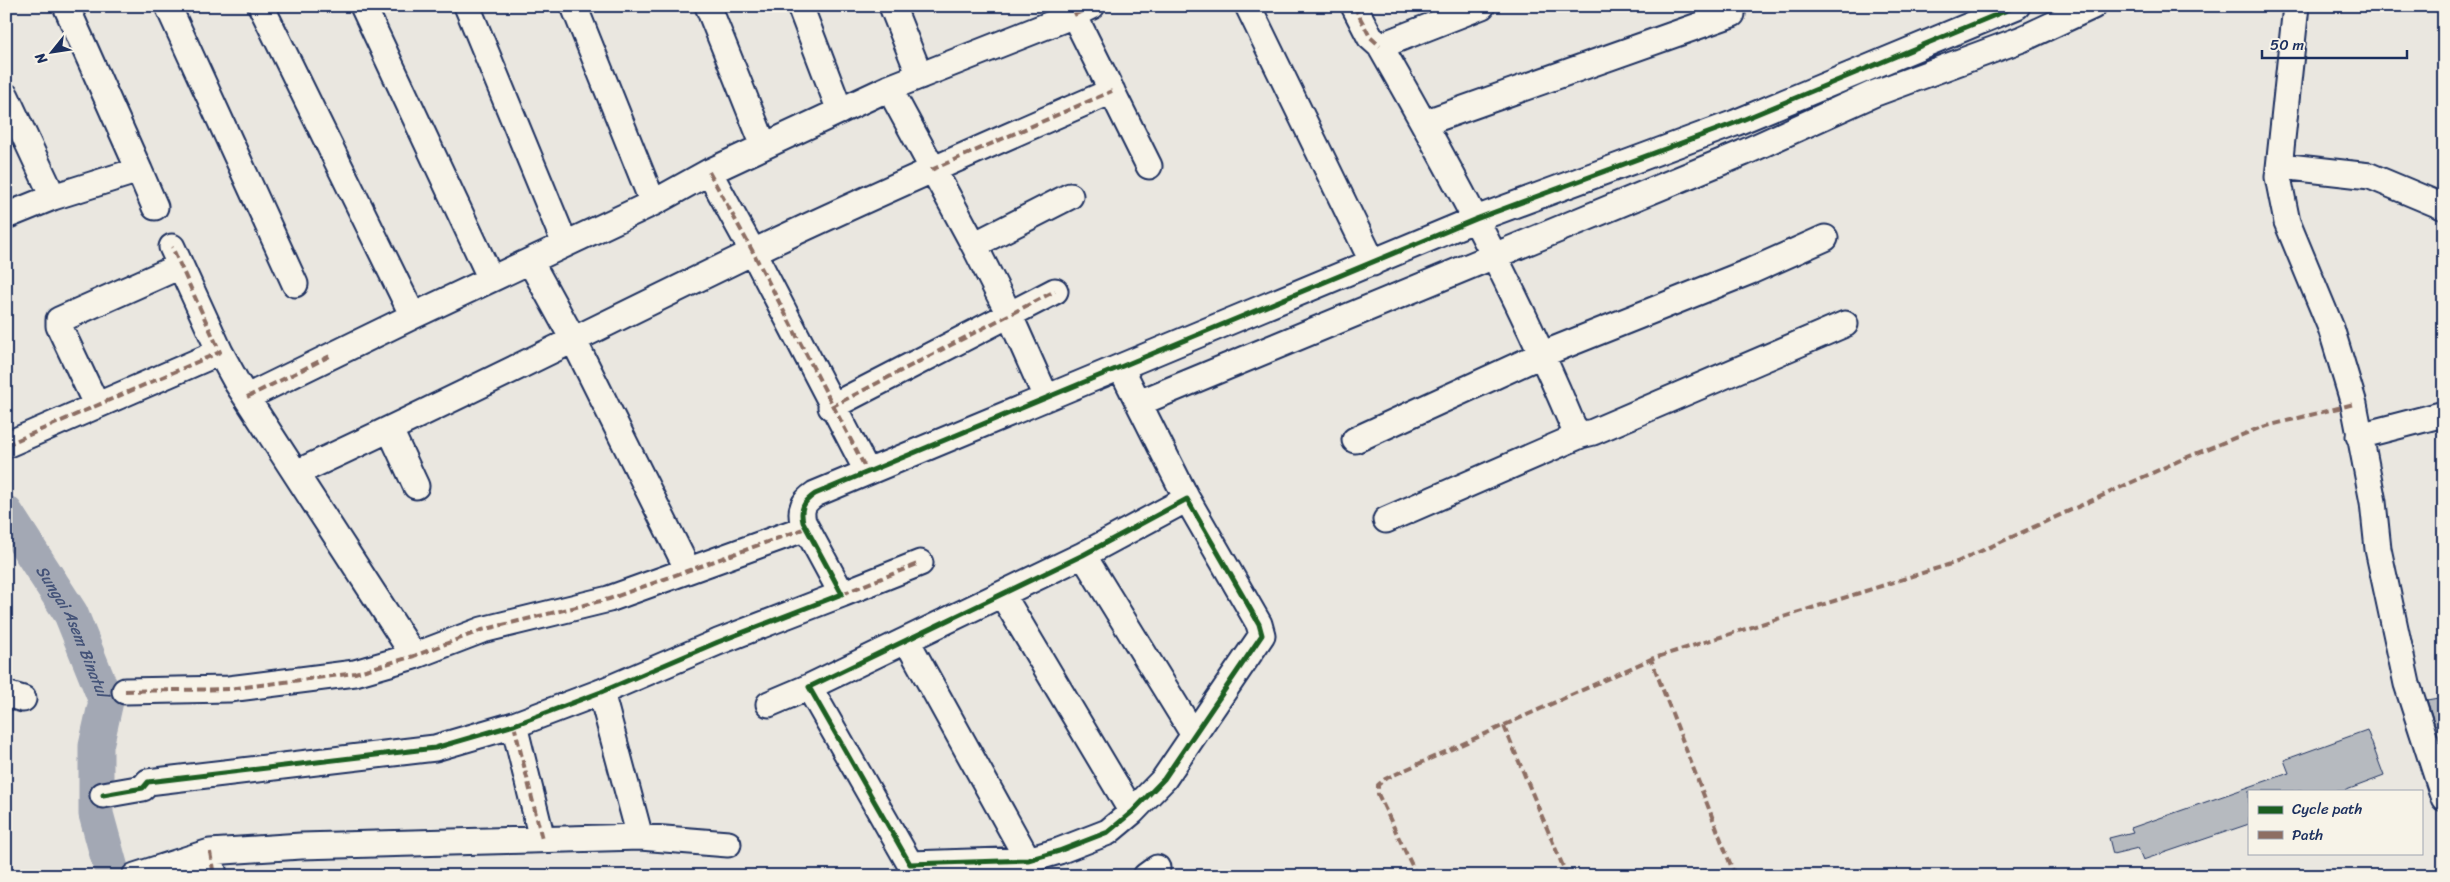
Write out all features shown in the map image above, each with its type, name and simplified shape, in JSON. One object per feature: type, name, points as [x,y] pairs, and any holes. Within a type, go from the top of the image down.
[{"type":"street","points":[[66,6],[156,207]]},
{"type":"street","points":[[168,6],[295,284]]},
{"type":"street","points":[[261,6],[413,316]]},
{"type":"street","points":[[363,6],[491,278]]},
{"type":"street","points":[[467,6],[565,244]]},
{"type":"street","points":[[574,6],[653,203]]},
{"type":"street","points":[[708,6],[764,146]]},
{"type":"street","points":[[800,6],[840,111]]},
{"type":"street","points":[[892,6],[920,76]]},
{"type":"street","points":[[1248,6],[1373,263]]},
{"type":"street","points":[[1354,6],[1370,37],[1380,46],[1424,123],[1496,255],[1543,354],[1573,426],[1581,435]]},
{"type":"street","points":[[1380,46],[1482,6]]},
{"type":"street","points":[[842,594],[806,528],[801,512],[803,504],[808,498],[866,471],[1121,368],[1476,219],[1734,123],[2017,6]]},
{"type":"street","points":[[1139,403],[1743,154],[1873,94],[2022,39],[2093,6]]},
{"type":"street","points":[[2296,6],[2279,171],[2288,222],[2331,328],[2354,404],[2373,502],[2378,549],[2407,684],[2444,798]]},
{"type":"street","points":[[247,397],[491,278],[653,203],[709,172],[764,146],[889,88],[1078,9],[1112,91],[1149,166]]},
{"type":"street","points":[[1424,123],[1732,14]]},
{"type":"street","points":[[889,88],[974,245],[1009,314],[1046,397]]},
{"type":"street","points":[[296,473],[390,430],[753,252],[932,170],[1112,91]]},
{"type":"street","points":[[6,96],[53,197]]},
{"type":"street","points":[[6,216],[53,197],[139,170]]},
{"type":"street","points":[[2279,171],[2370,176],[2444,207]]},
{"type":"street","points":[[709,172],[753,252],[866,471]]},
{"type":"street","points":[[974,245],[1070,196]]},
{"type":"street","points":[[1355,440],[1543,354],[1751,271],[1825,238]]},
{"type":"street","points":[[96,404],[59,326],[59,320],[176,256],[220,352],[414,656]]},
{"type":"street","points":[[530,261],[574,341],[688,570]]},
{"type":"street","points":[[831,406],[1055,291]]},
{"type":"street","points":[[1386,520],[1844,324]]},
{"type":"street","points":[[6,445],[96,404],[220,352]]},
{"type":"street","points":[[809,687],[910,864],[1028,860],[1059,851],[1108,832],[1132,812],[1164,779],[1261,638],[1263,632],[1187,499],[1121,368]]},
{"type":"street","points":[[2359,436],[2444,414]]},
{"type":"street","points":[[390,430],[416,486]]},
{"type":"street","points":[[769,704],[907,642],[1083,555],[1187,499]]},
{"type":"street","points":[[126,691],[229,689],[355,673],[414,656],[482,630],[609,599],[806,528]]},
{"type":"street","points":[[1083,555],[1194,736]]},
{"type":"street","points":[[104,795],[143,788],[148,782],[436,748],[514,725],[601,692],[718,642],[920,564]]},
{"type":"street","points":[[1002,594],[1132,812]]},
{"type":"street","points":[[907,642],[1028,860]]},
{"type":"street","points":[[601,692],[640,837]]},
{"type":"street","points":[[514,725],[542,839]]},
{"type":"street","points":[[134,876],[310,845],[640,837],[728,844]]},
{"type":"building","points":[[2444,697],[2444,723],[2435,725],[2427,700]]},
{"type":"building","points":[[2367,730],[2384,776],[2347,790],[2248,790],[2248,824],[2143,860],[2138,848],[2113,854],[2109,838],[2133,832],[2131,828],[2289,773],[2284,760]]},
{"type":"waterway","name":"Sungai Asem Binatul","points":[[6,513],[71,614],[106,701],[96,746],[96,814],[113,876]]},
{"type":"marked path","points":[[1074,15],[1092,6]]},
{"type":"marked path","points":[[1354,6],[1370,37],[1380,46]]},
{"type":"marked path","points":[[931,170],[1112,91]]},
{"type":"marked path","points":[[709,172],[753,252],[867,471]]},
{"type":"marked path","points":[[6,445],[220,352],[172,247]]},
{"type":"marked path","points":[[831,407],[1055,291]]},
{"type":"marked path","points":[[247,397],[332,355]]},
{"type":"marked path","points":[[1735,876],[1651,659],[1957,562],[2185,458],[2259,428],[2354,404]]},
{"type":"marked path","points":[[125,691],[229,689],[355,673],[414,656],[482,630],[609,599],[806,528]]},
{"type":"marked path","points":[[842,594],[920,563]]},
{"type":"marked path","points":[[1417,876],[1378,794],[1378,785],[1385,779],[1651,659]]},
{"type":"marked path","points":[[514,725],[542,839]]},
{"type":"marked path","points":[[1504,726],[1567,876]]},
{"type":"marked path","points":[[210,852],[214,876]]},
{"type":"cycle path","points":[[103,795],[143,788],[148,782],[435,748],[514,725],[601,692],[718,642],[842,594],[803,522],[803,506],[815,494],[1476,219],[1735,123],[2017,6]]},
{"type":"cycle path","points":[[1187,499],[1259,624],[1262,635],[1164,779],[1132,812],[1108,832],[1059,851],[1028,860],[910,864],[809,687],[1083,555],[1187,499]]}]
